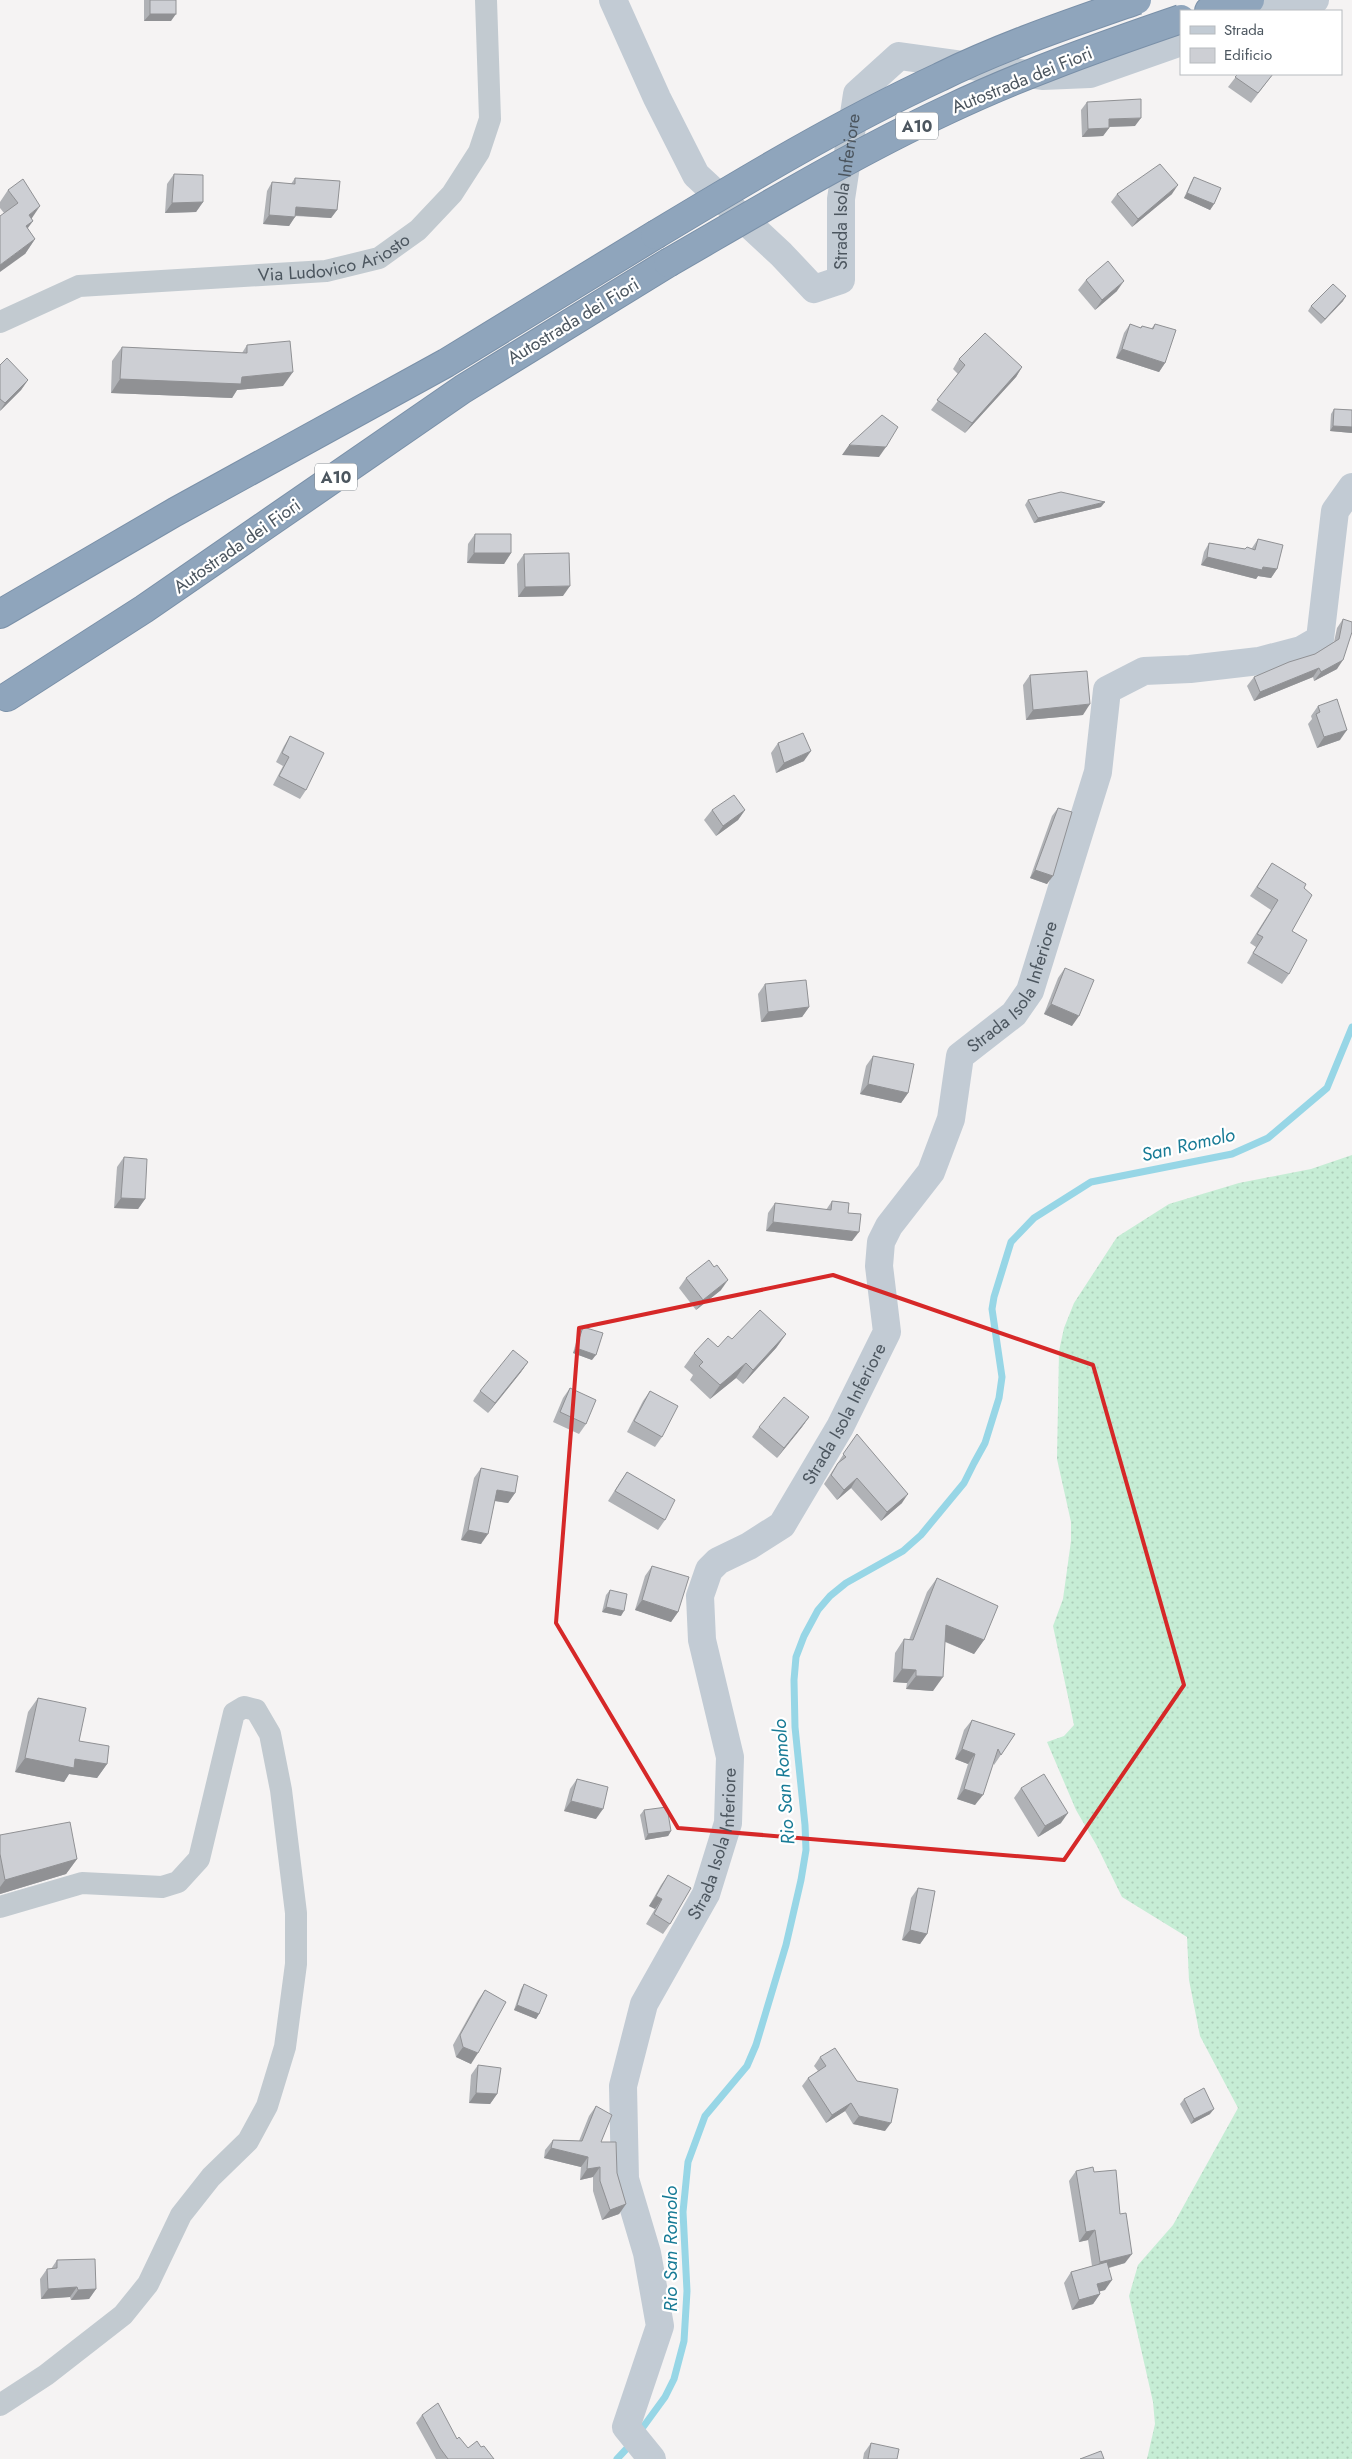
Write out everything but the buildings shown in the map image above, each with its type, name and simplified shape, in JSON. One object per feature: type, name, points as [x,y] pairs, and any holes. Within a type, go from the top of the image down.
[{"type":"highway","name":"Autostrada dei Fiori","points":[[0,614],[175,512],[446,363],[655,235],[834,130],[940,76],[1063,25],[1137,0]]},
{"type":"highway","points":[[1213,10],[1250,0]]},
{"type":"highway","name":"Autostrada dei Fiori","points":[[7,697],[166,595],[463,389],[668,263],[822,175],[947,110],[1054,64],[1180,19]]},
{"type":"street","name":"Via Ludovico Ariosto","points":[[0,322],[79,286],[326,271],[379,258],[418,230],[452,194],[479,152],[490,119],[486,0]]},
{"type":"street","name":"Strada Isola Inferiore","points":[[613,0],[657,98],[696,176],[781,254],[814,289],[840,280],[842,199],[857,94],[900,56],[1042,76],[1090,74],[1180,42]]},
{"type":"street","points":[[1273,10],[1315,0]]},
{"type":"street","name":"Strada Isola Inferiore","points":[[652,2459],[626,2427],[660,2326],[647,2253],[625,2179],[623,2086],[644,2004],[706,1894],[728,1824],[730,1757],[702,1640],[700,1596],[709,1570],[718,1561],[749,1546],[782,1525],[840,1427],[887,1332],[879,1266],[882,1242],[889,1226],[931,1172],[951,1119],[960,1056],[1014,1014],[1030,992],[1098,772],[1107,690],[1144,671],[1190,669],[1259,661],[1301,650],[1320,639],[1335,511],[1352,487]]},
{"type":"street","points":[[0,1907],[82,1883],[162,1887],[178,1882],[199,1859],[234,1713],[244,1707],[256,1710],[263,1718],[270,1734],[281,1790],[296,1913],[296,1964],[285,2047],[267,2106],[248,2141],[211,2176],[181,2215],[148,2284],[123,2315],[46,2374],[0,2404]]},
{"type":"highlighted area","points":[[833,1275],[1093,1365],[1184,1685],[1064,1860],[678,1828],[556,1623],[579,1328]]},
{"type":"green space","points":[[1352,1155],[1352,2459],[1147,2459],[1155,2424],[1153,2402],[1129,2296],[1138,2265],[1173,2225],[1238,2108],[1200,2036],[1189,1980],[1187,1937],[1122,1897],[1097,1846],[1076,1810],[1047,1742],[1064,1736],[1074,1725],[1053,1626],[1063,1599],[1071,1541],[1071,1522],[1057,1459],[1059,1351],[1064,1328],[1074,1303],[1117,1237],[1169,1204],[1239,1183],[1311,1169]]},
{"type":"waterway","name":"Rio San Romolo","points":[[638,2434],[665,2397],[674,2379],[684,2341],[687,2291],[683,2212],[688,2162],[705,2116],[747,2066],[756,2045],[786,1945],[801,1880],[806,1850],[795,1727],[794,1680],[796,1657],[804,1636],[818,1610],[830,1596],[846,1583],[903,1551],[921,1535],[964,1483],[985,1443],[999,1398],[1002,1377],[992,1309],[1011,1242],[1034,1218],[1091,1182],[1232,1154],[1268,1138],[1327,1088],[1352,1027]]},
{"type":"waterway","name":"Rio San Romolo","points":[[617,2459],[632,2443]]},
{"type":"water label","name":"San Romolo","points":[[1188,1144]]}]
